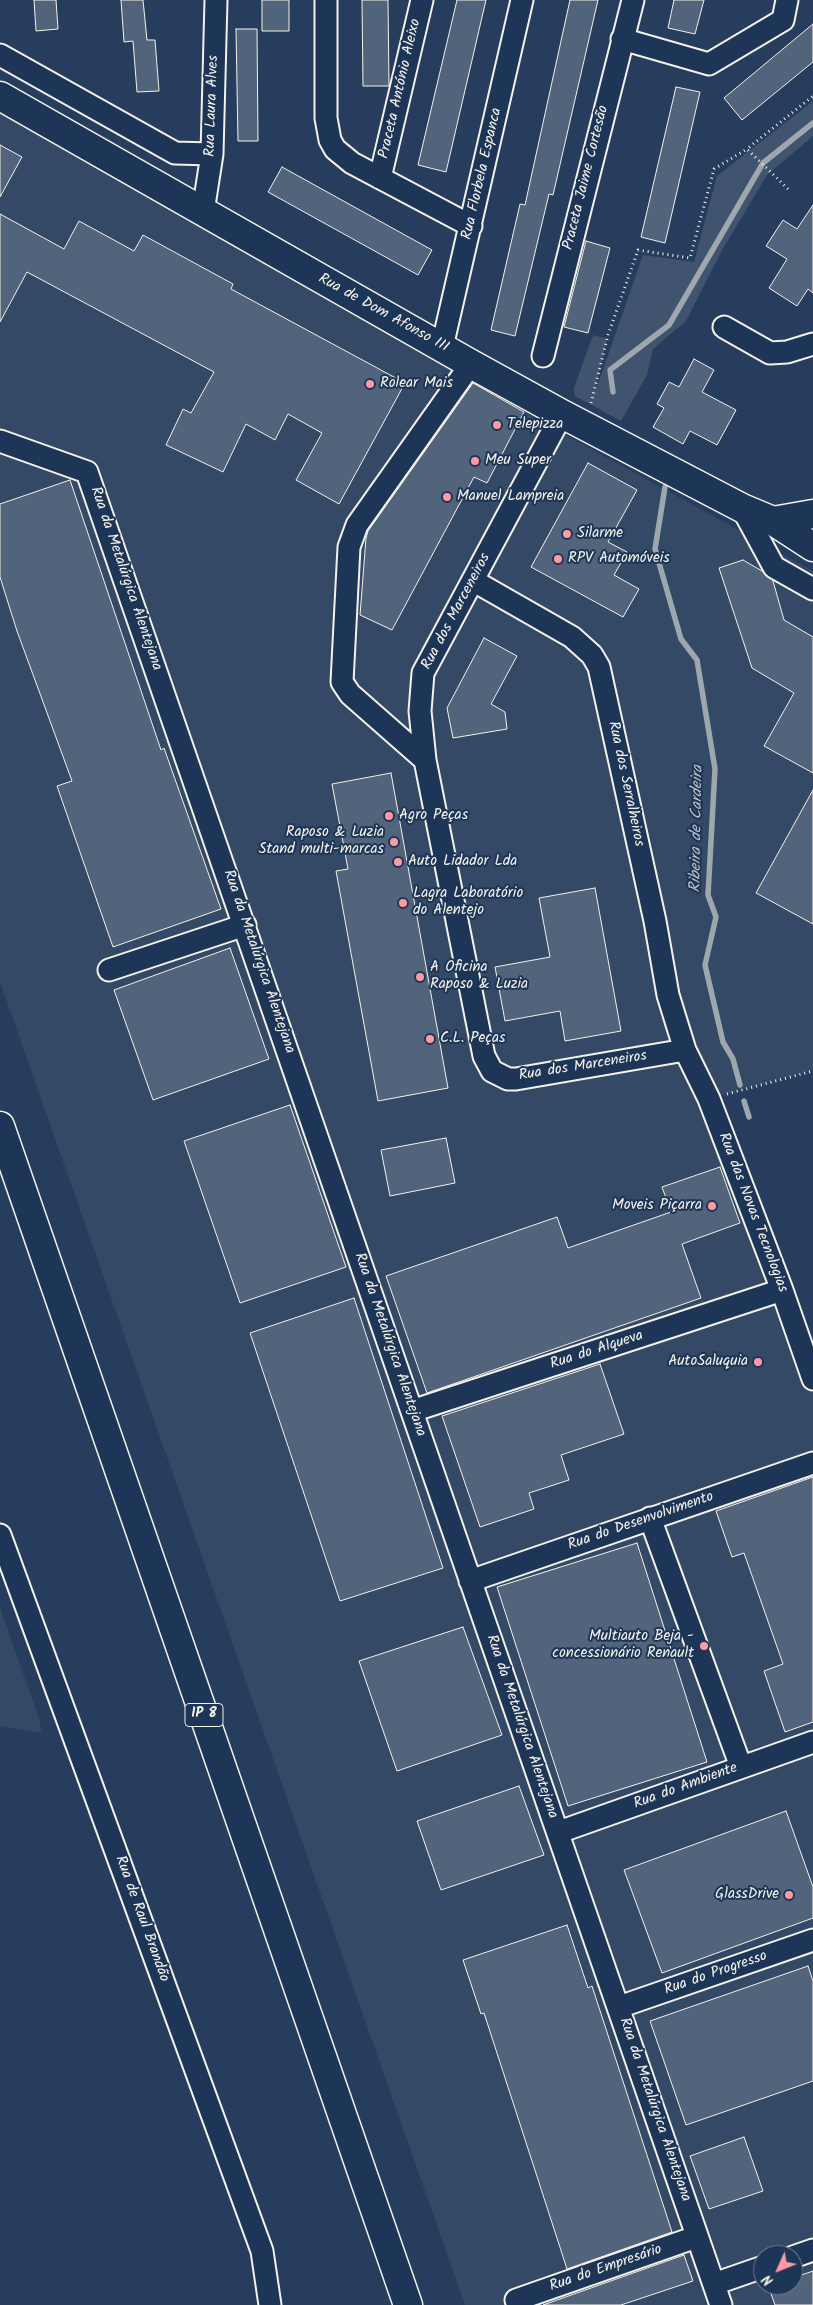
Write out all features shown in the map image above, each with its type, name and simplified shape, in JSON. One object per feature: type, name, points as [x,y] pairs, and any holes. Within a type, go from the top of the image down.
[{"type":"main road","name":"Rua de Dom Afonso III","points":[[0,96],[471,364],[742,508],[773,521],[813,546]]},
{"type":"main road","points":[[773,521],[813,515],[808,534],[813,546]]},
{"type":"main road","name":"IP 8","points":[[0,1126],[408,2305]]},
{"type":"street","name":"Rua Laura Alves","points":[[203,212],[212,154],[216,0]]},
{"type":"street","points":[[326,0],[326,118],[328,134],[335,149],[343,157],[380,178],[471,226]]},
{"type":"street","name":"Praceta António Aleixo","points":[[380,178],[422,0]]},
{"type":"street","name":"Rua Florbela Espanca","points":[[442,347],[522,0]]},
{"type":"street","name":"Praceta Jaime Cortesão","points":[[543,356],[633,0]]},
{"type":"street","points":[[622,39],[709,64],[783,20],[787,0]]},
{"type":"street","points":[[0,55],[175,153],[212,154]]},
{"type":"street","points":[[724,327],[770,352],[787,352],[813,344]]},
{"type":"street","points":[[426,760],[350,694],[342,682],[350,547],[357,525],[471,364]]},
{"type":"street","name":"Rua dos Marceneiros","points":[[562,414],[423,673],[420,711],[426,760],[484,1056],[492,1071],[508,1079],[516,1079],[686,1050]]},
{"type":"street","name":"Rua da Metalúrgica Alentejana","points":[[0,441],[87,472],[246,925],[470,1581],[559,1832],[696,2237],[722,2305]]},
{"type":"street","points":[[742,508],[774,567],[813,589]]},
{"type":"street","name":"Rua dos Serralheiros","points":[[474,581],[577,641],[592,655],[599,667],[650,901],[668,995],[686,1050]]},
{"type":"street","points":[[109,970],[246,925]]},
{"type":"street","name":"Rua das Novas Tecnologias","points":[[686,1050],[709,1099],[782,1290],[813,1379]]},
{"type":"street","name":"Rua do Alqueva","points":[[412,1411],[782,1290]]},
{"type":"street","name":"Rua do Desenvolvimento","points":[[470,1581],[813,1463]]},
{"type":"street","points":[[650,1518],[741,1767]]},
{"type":"street","name":"Rua de Raul Brandão","points":[[0,1535],[262,2250],[270,2305]]},
{"type":"street","name":"Rua do Ambiente","points":[[559,1832],[813,1742]]},
{"type":"street","name":"Rua do Progresso","points":[[619,2007],[813,1940]]},
{"type":"street","name":"Rua do Empresário","points":[[516,2300],[696,2237]]},
{"type":"street","points":[[714,2284],[753,2271]]},
{"type":"path","points":[[589,410],[608,335],[638,250],[690,258],[714,169],[747,148],[813,96]]},
{"type":"path","points":[[747,148],[788,189]]},
{"type":"path","points":[[709,1099],[813,1071]]},
{"type":"shaded area","points":[[813,101],[813,136],[767,175],[721,252],[686,321],[653,349],[647,375],[621,421],[575,396],[574,388],[593,335],[607,339],[594,395],[643,255],[694,262],[717,176]]},
{"type":"shaded area","points":[[0,107],[524,412],[813,571],[813,1070],[709,1099],[813,1379],[813,2305],[465,2305],[0,982]]},
{"type":"shaded area","points":[[0,1608],[39,1718],[42,1733],[0,1726]]},
{"type":"building","points":[[34,0],[56,0],[58,29],[36,31]]},
{"type":"building","points":[[121,0],[143,0],[147,40],[155,40],[159,91],[137,92],[133,41],[124,42]]},
{"type":"building","points":[[262,0],[289,0],[289,31],[262,31]]},
{"type":"building","points":[[362,0],[388,0],[389,86],[363,86]]},
{"type":"building","points":[[457,0],[486,0],[446,172],[418,165]]},
{"type":"building","points":[[570,0],[598,0],[553,195],[549,194],[515,336],[491,330],[520,204],[525,205]]},
{"type":"building","points":[[674,0],[704,0],[695,34],[668,28]]},
{"type":"building","points":[[813,24],[813,62],[742,120],[724,98]]},
{"type":"building","points":[[236,29],[257,29],[258,141],[238,141]]},
{"type":"building","points":[[676,87],[700,92],[665,243],[641,237]]},
{"type":"building","points":[[0,145],[22,157],[0,197]]},
{"type":"building","points":[[282,167],[432,250],[418,275],[268,192]]},
{"type":"building","points":[[813,205],[813,293],[808,289],[797,306],[769,288],[787,259],[766,246],[783,220],[797,229]]},
{"type":"building","points":[[0,214],[64,249],[79,221],[134,251],[143,235],[233,284],[231,289],[405,383],[339,504],[296,480],[322,433],[288,414],[275,440],[246,424],[223,472],[166,445],[183,409],[191,413],[214,372],[27,272],[0,322]]},
{"type":"building","points":[[586,241],[610,248],[588,333],[564,327]]},
{"type":"building","points":[[694,359],[714,370],[702,392],[736,410],[717,445],[690,431],[683,444],[653,427],[664,408],[657,404],[669,382],[679,387]]},
{"type":"building","points":[[473,383],[524,412],[487,483],[474,477],[392,630],[360,615],[368,531]]},
{"type":"building","points":[[588,463],[637,490],[608,542],[627,552],[614,575],[639,589],[623,617],[531,567]]},
{"type":"building","points":[[70,480],[161,750],[164,748],[221,909],[113,947],[57,786],[72,781],[17,631],[0,577],[0,504]]},
{"type":"building","points":[[743,560],[762,571],[773,581],[784,620],[813,637],[813,773],[764,746],[794,693],[752,668],[719,568]]},
{"type":"building","points":[[484,638],[517,656],[491,704],[505,712],[507,729],[453,738],[447,708]]},
{"type":"building","points":[[391,773],[448,1088],[378,1101],[336,871],[348,869],[332,784]]},
{"type":"building","points":[[813,790],[813,924],[756,893]]},
{"type":"building","points":[[595,888],[621,1031],[565,1041],[560,1011],[505,1021],[495,967],[550,957],[539,898]]},
{"type":"building","points":[[230,948],[269,1059],[153,1100],[114,990]]},
{"type":"building","points":[[290,1105],[346,1267],[240,1303],[184,1141]]},
{"type":"building","points":[[446,1138],[455,1183],[390,1196],[381,1150]]},
{"type":"building","points":[[720,1167],[740,1223],[682,1244],[701,1298],[427,1393],[386,1276],[557,1217],[568,1248],[671,1212],[662,1187]]},
{"type":"building","points":[[354,1298],[443,1568],[340,1601],[250,1333]]},
{"type":"building","points":[[600,1364],[624,1434],[561,1455],[569,1480],[529,1493],[534,1509],[480,1527],[442,1416]]},
{"type":"building","points":[[813,1477],[813,1722],[785,1732],[764,1671],[783,1664],[744,1553],[732,1557],[716,1511]]},
{"type":"building","points":[[637,1543],[707,1762],[568,1806],[497,1587]]},
{"type":"building","points":[[463,1627],[502,1735],[397,1771],[359,1661]]},
{"type":"building","points":[[519,1786],[544,1855],[441,1890],[417,1821]]},
{"type":"building","points":[[786,1811],[813,1887],[813,1918],[662,1973],[624,1870]]},
{"type":"building","points":[[567,1925],[588,1988],[592,1986],[672,2232],[567,2269],[484,2013],[481,2014],[463,1960]]},
{"type":"building","points":[[808,1966],[813,1981],[813,2081],[686,2125],[650,2021]]},
{"type":"building","points":[[744,2137],[763,2191],[709,2209],[690,2156]]},
{"type":"building","points":[[684,2255],[693,2281],[621,2305],[543,2305]]},
{"type":"building","points":[[813,2271],[813,2305],[775,2305],[772,2295],[803,2295],[803,2274]]},
{"type":"waterway","points":[[613,392],[610,370],[669,325],[763,163],[813,123]]},
{"type":"waterway","name":"Ribeira de Cardeira","points":[[665,487],[655,549],[681,639],[697,660],[715,769],[708,895],[716,917],[705,965],[723,1042],[733,1059],[740,1085]]},
{"type":"waterway","points":[[744,1101],[749,1117]]},
{"type":"place","name":"Rolear Mais","points":[[370,384]]},
{"type":"place","name":"Telepizza","points":[[497,425]]},
{"type":"place","name":"Meu Super","points":[[475,461]]},
{"type":"place","name":"Manuel Lampreia","points":[[447,497]]},
{"type":"place","name":"Silarme","points":[[567,534]]},
{"type":"place","name":"RPV Automóveis","points":[[558,559]]},
{"type":"place","name":"Agro Peças","points":[[389,816]]},
{"type":"place","name":"Raposo & Luzia Stand multi-marcas","points":[[394,842]]},
{"type":"place","name":"Auto Lidador Lda","points":[[398,862]]},
{"type":"place","name":"Lagra Laboratório do Alentejo","points":[[403,903]]},
{"type":"place","name":"A Oficina Raposo & Luzia","points":[[420,977]]},
{"type":"place","name":"C.L. Peças","points":[[430,1039]]},
{"type":"place","name":"Moveis Piçarra","points":[[712,1206]]},
{"type":"place","name":"AutoSaluquia","points":[[758,1362]]},
{"type":"place","name":"Multiauto Beja - concessionário Renault","points":[[704,1646]]},
{"type":"place","name":"GlassDrive","points":[[789,1895]]}]
